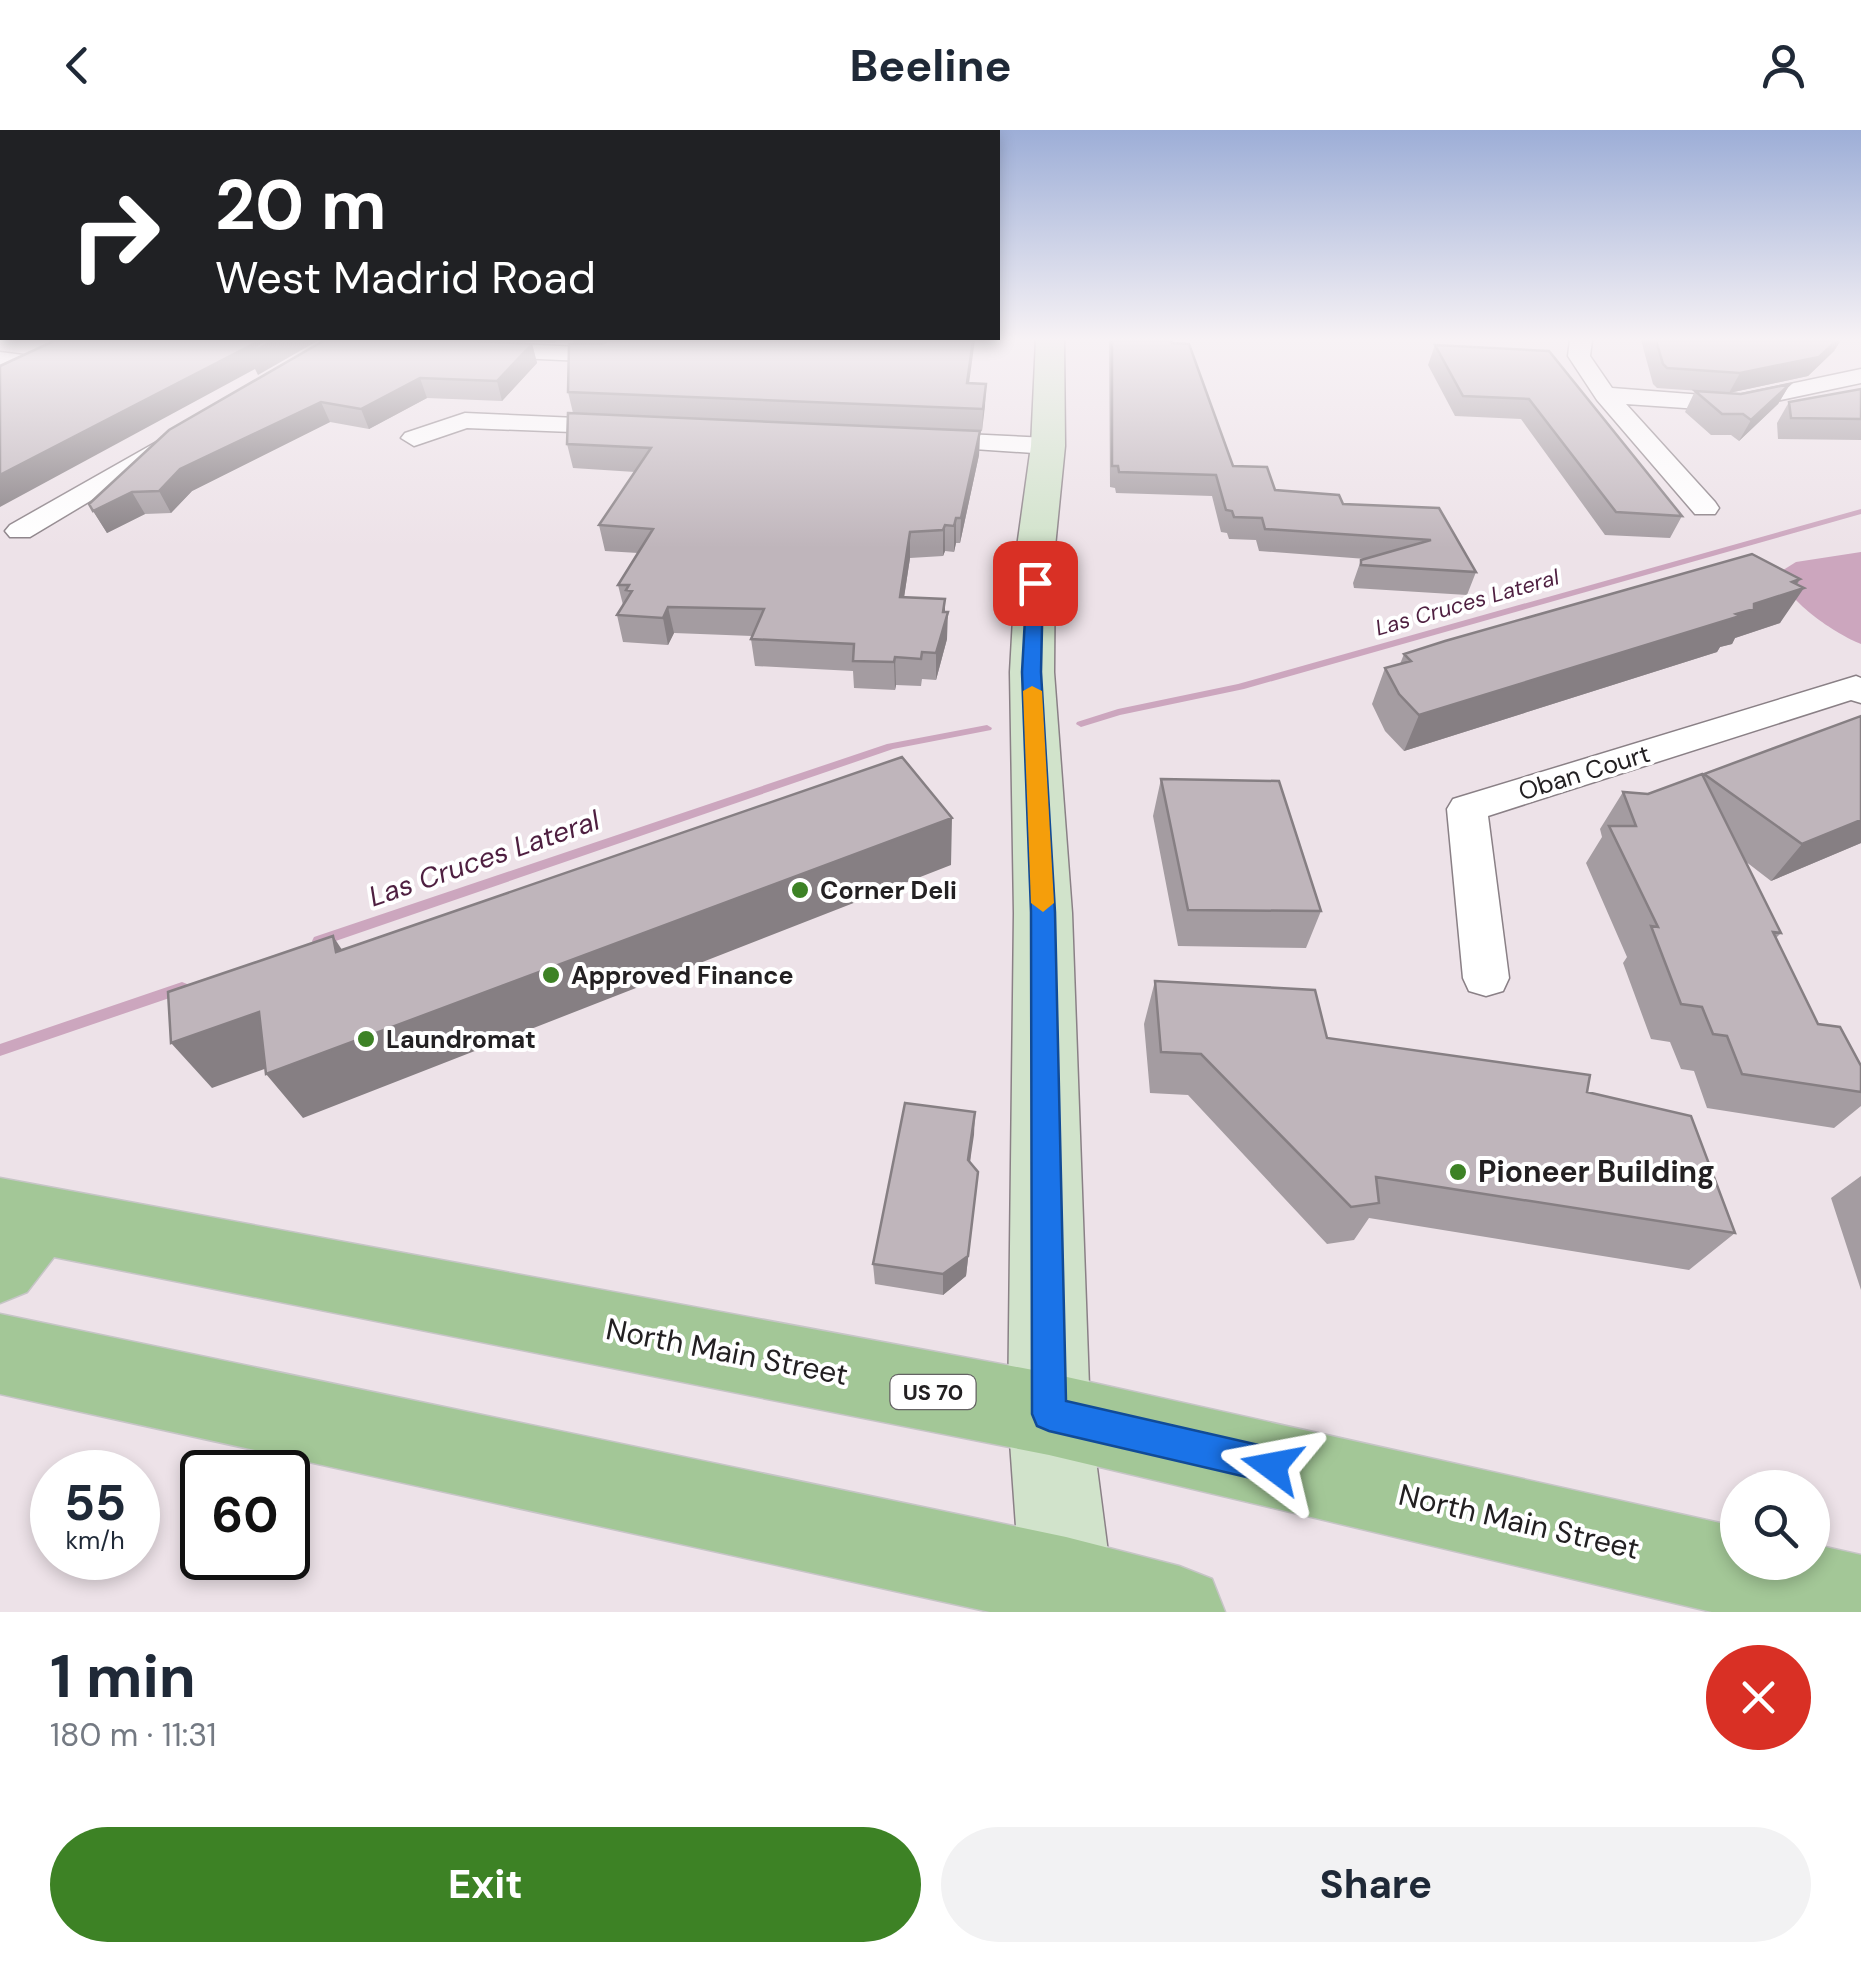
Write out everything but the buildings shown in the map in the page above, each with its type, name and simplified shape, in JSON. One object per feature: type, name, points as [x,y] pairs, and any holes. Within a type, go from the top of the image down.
[{"type":"main road","name":"North Main Street","points":[[13,1232],[1049,1414],[1861,1600]]},
{"type":"main road","points":[[0,1354],[1066,1598],[1180,1612]]},
{"type":"street","points":[[1049,409],[1036,547],[1032,672],[1043,912],[1049,1414],[1066,1598]]},
{"type":"street","points":[[1618,409],[1705,508]]},
{"type":"street","points":[[414,438],[465,420],[640,428]]},
{"type":"street","points":[[20,531],[204,422]]},
{"type":"street","points":[[892,439],[1048,446]]},
{"type":"street","name":"Oban Court","points":[[1486,978],[1468,809],[1856,687],[1861,692]]},
{"type":"shaded area","points":[[1861,552],[1861,644],[1838,633],[1800,604],[1780,572],[1796,562]]},
{"type":"waterway","name":"Las Cruces Lateral","points":[[1081,724],[1118,712],[1240,687],[1861,511]]},
{"type":"waterway","name":"Las Cruces Lateral","points":[[319,941],[891,746],[987,728]]},
{"type":"waterway","name":"Las Cruces Lateral","points":[[0,1050],[182,988]]},
{"type":"slow traffic","points":[[1032,691],[1043,903]]},
{"type":"place","name":"Corner Deli","points":[[800,890]]},
{"type":"place","name":"Approved Finance","points":[[551,975]]},
{"type":"place","name":"Laundromat","points":[[366,1039]]},
{"type":"place","name":"Pioneer Building","points":[[1458,1172]]},
{"type":"route","points":[[1035,583],[1032,672],[1043,912],[1049,1414],[1272,1466]]}]
